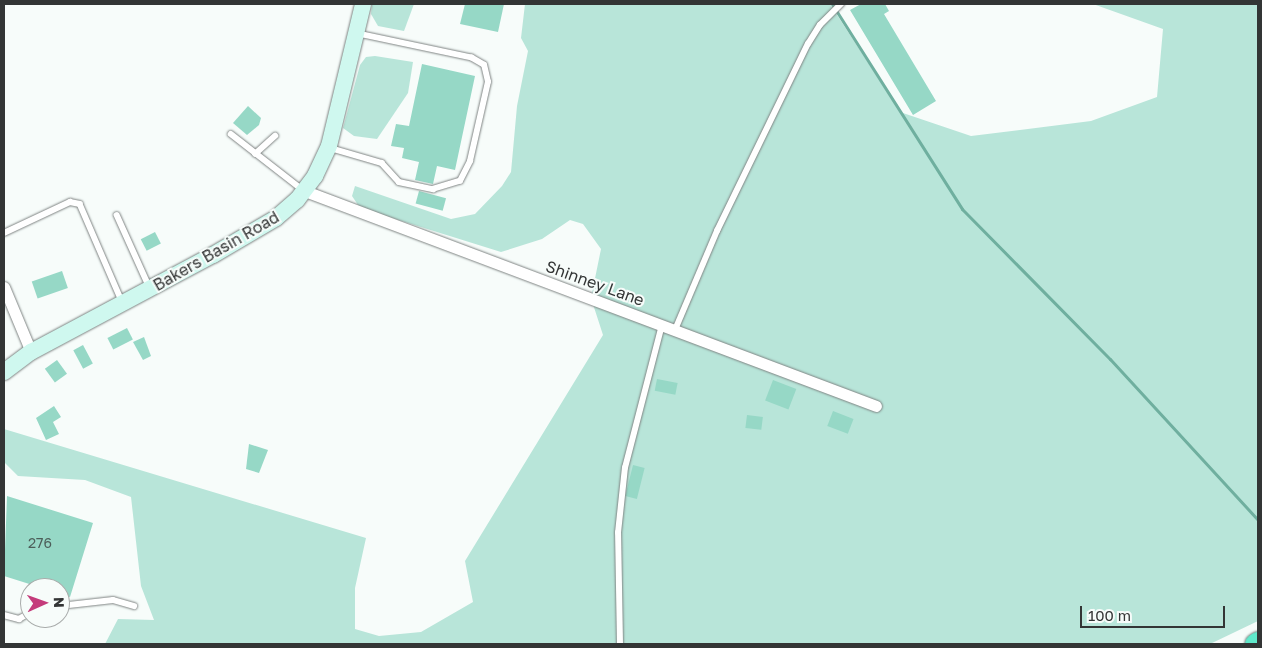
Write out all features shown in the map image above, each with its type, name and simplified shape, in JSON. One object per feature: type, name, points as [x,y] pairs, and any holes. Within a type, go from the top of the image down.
[{"type":"main road","name":"Bakers Basin Road","points":[[4,372],[31,352],[123,304],[276,218],[305,191],[328,148],[363,4]]},
{"type":"street","name":"Shinney Lane","points":[[305,191],[876,406]]},
{"type":"street","points":[[4,287],[31,352]]},
{"type":"lane","points":[[675,330],[717,231],[804,53],[831,13],[841,4]]},
{"type":"lane","points":[[328,148],[382,163],[400,182],[433,189],[460,181],[470,161],[488,82],[481,63],[356,34]]},
{"type":"lane","points":[[230,134],[305,191]]},
{"type":"lane","points":[[255,154],[274,136]]},
{"type":"lane","points":[[4,233],[70,202],[80,204],[123,304]]},
{"type":"lane","points":[[117,215],[150,289]]},
{"type":"lane","points":[[620,644],[618,533],[625,468],[662,325]]},
{"type":"lane","points":[[70,605],[113,600],[134,606]]},
{"type":"lane","points":[[4,615],[20,618]]},
{"type":"green space","points":[[372,4],[414,4],[404,31],[378,26],[371,14]]},
{"type":"green space","points":[[525,4],[830,4],[900,112],[971,136],[1091,121],[1157,97],[1163,29],[1093,4],[1258,4],[1258,621],[1210,644],[105,644],[118,619],[154,620],[141,586],[131,497],[85,480],[18,476],[4,462],[4,429],[366,538],[355,588],[355,629],[379,636],[421,632],[473,602],[465,561],[603,335],[591,298],[601,249],[583,224],[570,220],[542,239],[501,252],[360,208],[352,196],[355,186],[451,219],[475,214],[502,186],[511,172],[517,106],[528,51],[521,38]]},
{"type":"green space","points":[[375,56],[413,62],[408,93],[377,139],[354,136],[343,128],[360,65],[366,57]]},
{"type":"building","points":[[465,4],[504,4],[498,32],[460,24]]},
{"type":"building","points":[[861,4],[885,4],[889,11],[884,14],[936,101],[913,115],[850,10]]},
{"type":"building","points":[[422,64],[475,76],[455,170],[437,166],[433,184],[415,180],[419,162],[402,158],[404,148],[391,146],[396,124],[409,126]]},
{"type":"building","points":[[248,106],[261,118],[259,125],[247,135],[233,123]]},
{"type":"building","points":[[419,191],[446,198],[443,211],[416,204]]},
{"type":"building","points":[[155,232],[161,244],[147,251],[141,239]]},
{"type":"building","points":[[62,271],[68,288],[38,298],[32,281]]},
{"type":"building","points":[[127,328],[133,340],[113,350],[107,338]]},
{"type":"building","points":[[144,337],[151,356],[143,360],[133,342]]},
{"type":"building","points":[[83,345],[93,364],[83,369],[73,350]]},
{"type":"building","points":[[57,360],[67,374],[55,383],[45,369]]},
{"type":"building","points":[[657,379],[678,383],[675,395],[655,391]]},
{"type":"building","points":[[773,380],[796,389],[788,409],[765,401]]},
{"type":"building","points":[[54,406],[61,417],[53,422],[59,434],[46,440],[36,418]]},
{"type":"building","points":[[833,411],[854,419],[848,434],[827,426]]},
{"type":"building","points":[[747,415],[763,417],[761,430],[745,428]]},
{"type":"building","points":[[249,444],[268,450],[259,473],[246,469]]},
{"type":"building","points":[[633,465],[645,468],[637,499],[625,496]]},
{"type":"building","points":[[7,496],[93,523],[70,597],[70,578],[20,578],[20,581],[4,576]]},
{"type":"waterway","points":[[832,4],[962,209],[1110,359],[1258,520]]}]
